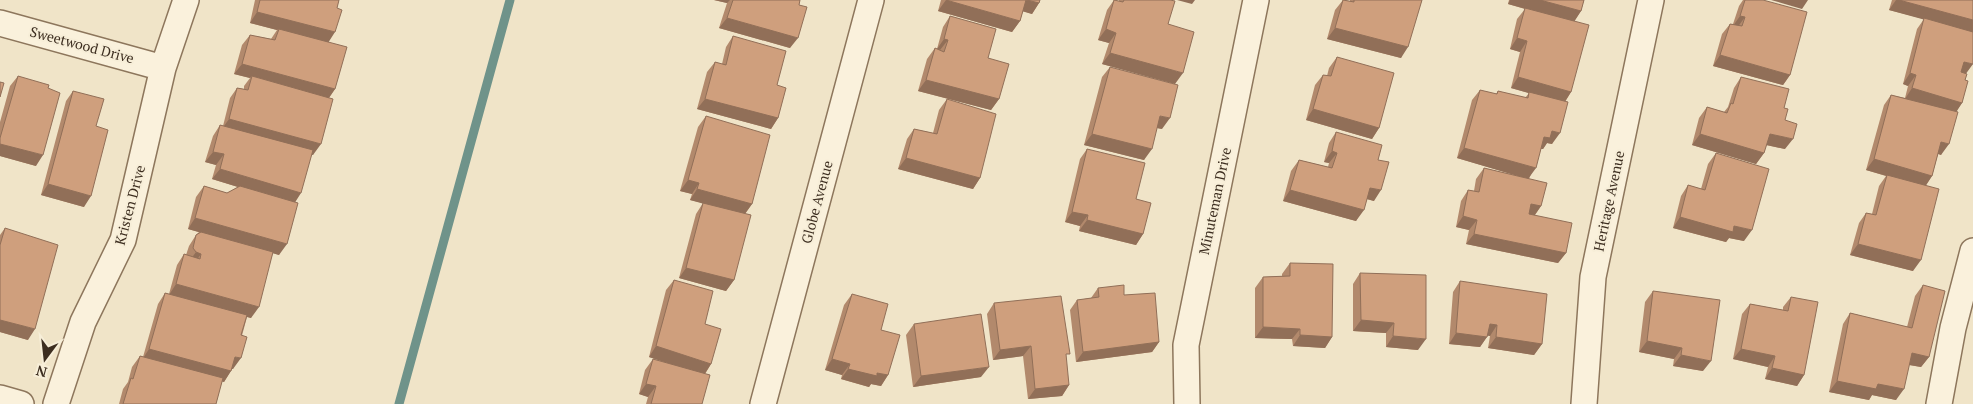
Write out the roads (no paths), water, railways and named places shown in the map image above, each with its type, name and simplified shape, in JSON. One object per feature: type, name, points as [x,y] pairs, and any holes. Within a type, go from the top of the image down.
[{"type":"street","name":"Kristen Drive","points":[[56,404],[83,322],[123,240],[163,68],[186,0]]},
{"type":"street","name":"Globe Avenue","points":[[763,404],[871,0]]},
{"type":"street","name":"Minuteman Drive","points":[[1187,404],[1186,345],[1256,0]]},
{"type":"street","name":"Heritage Avenue","points":[[1584,404],[1593,277],[1651,0]]},
{"type":"street","name":"Sweetwood Drive","points":[[0,23],[163,68]]},
{"type":"street","points":[[1939,404],[1953,328],[1973,251]]},
{"type":"street","points":[[0,398],[21,404]]},
{"type":"waterway","points":[[399,404],[510,0]]}]
